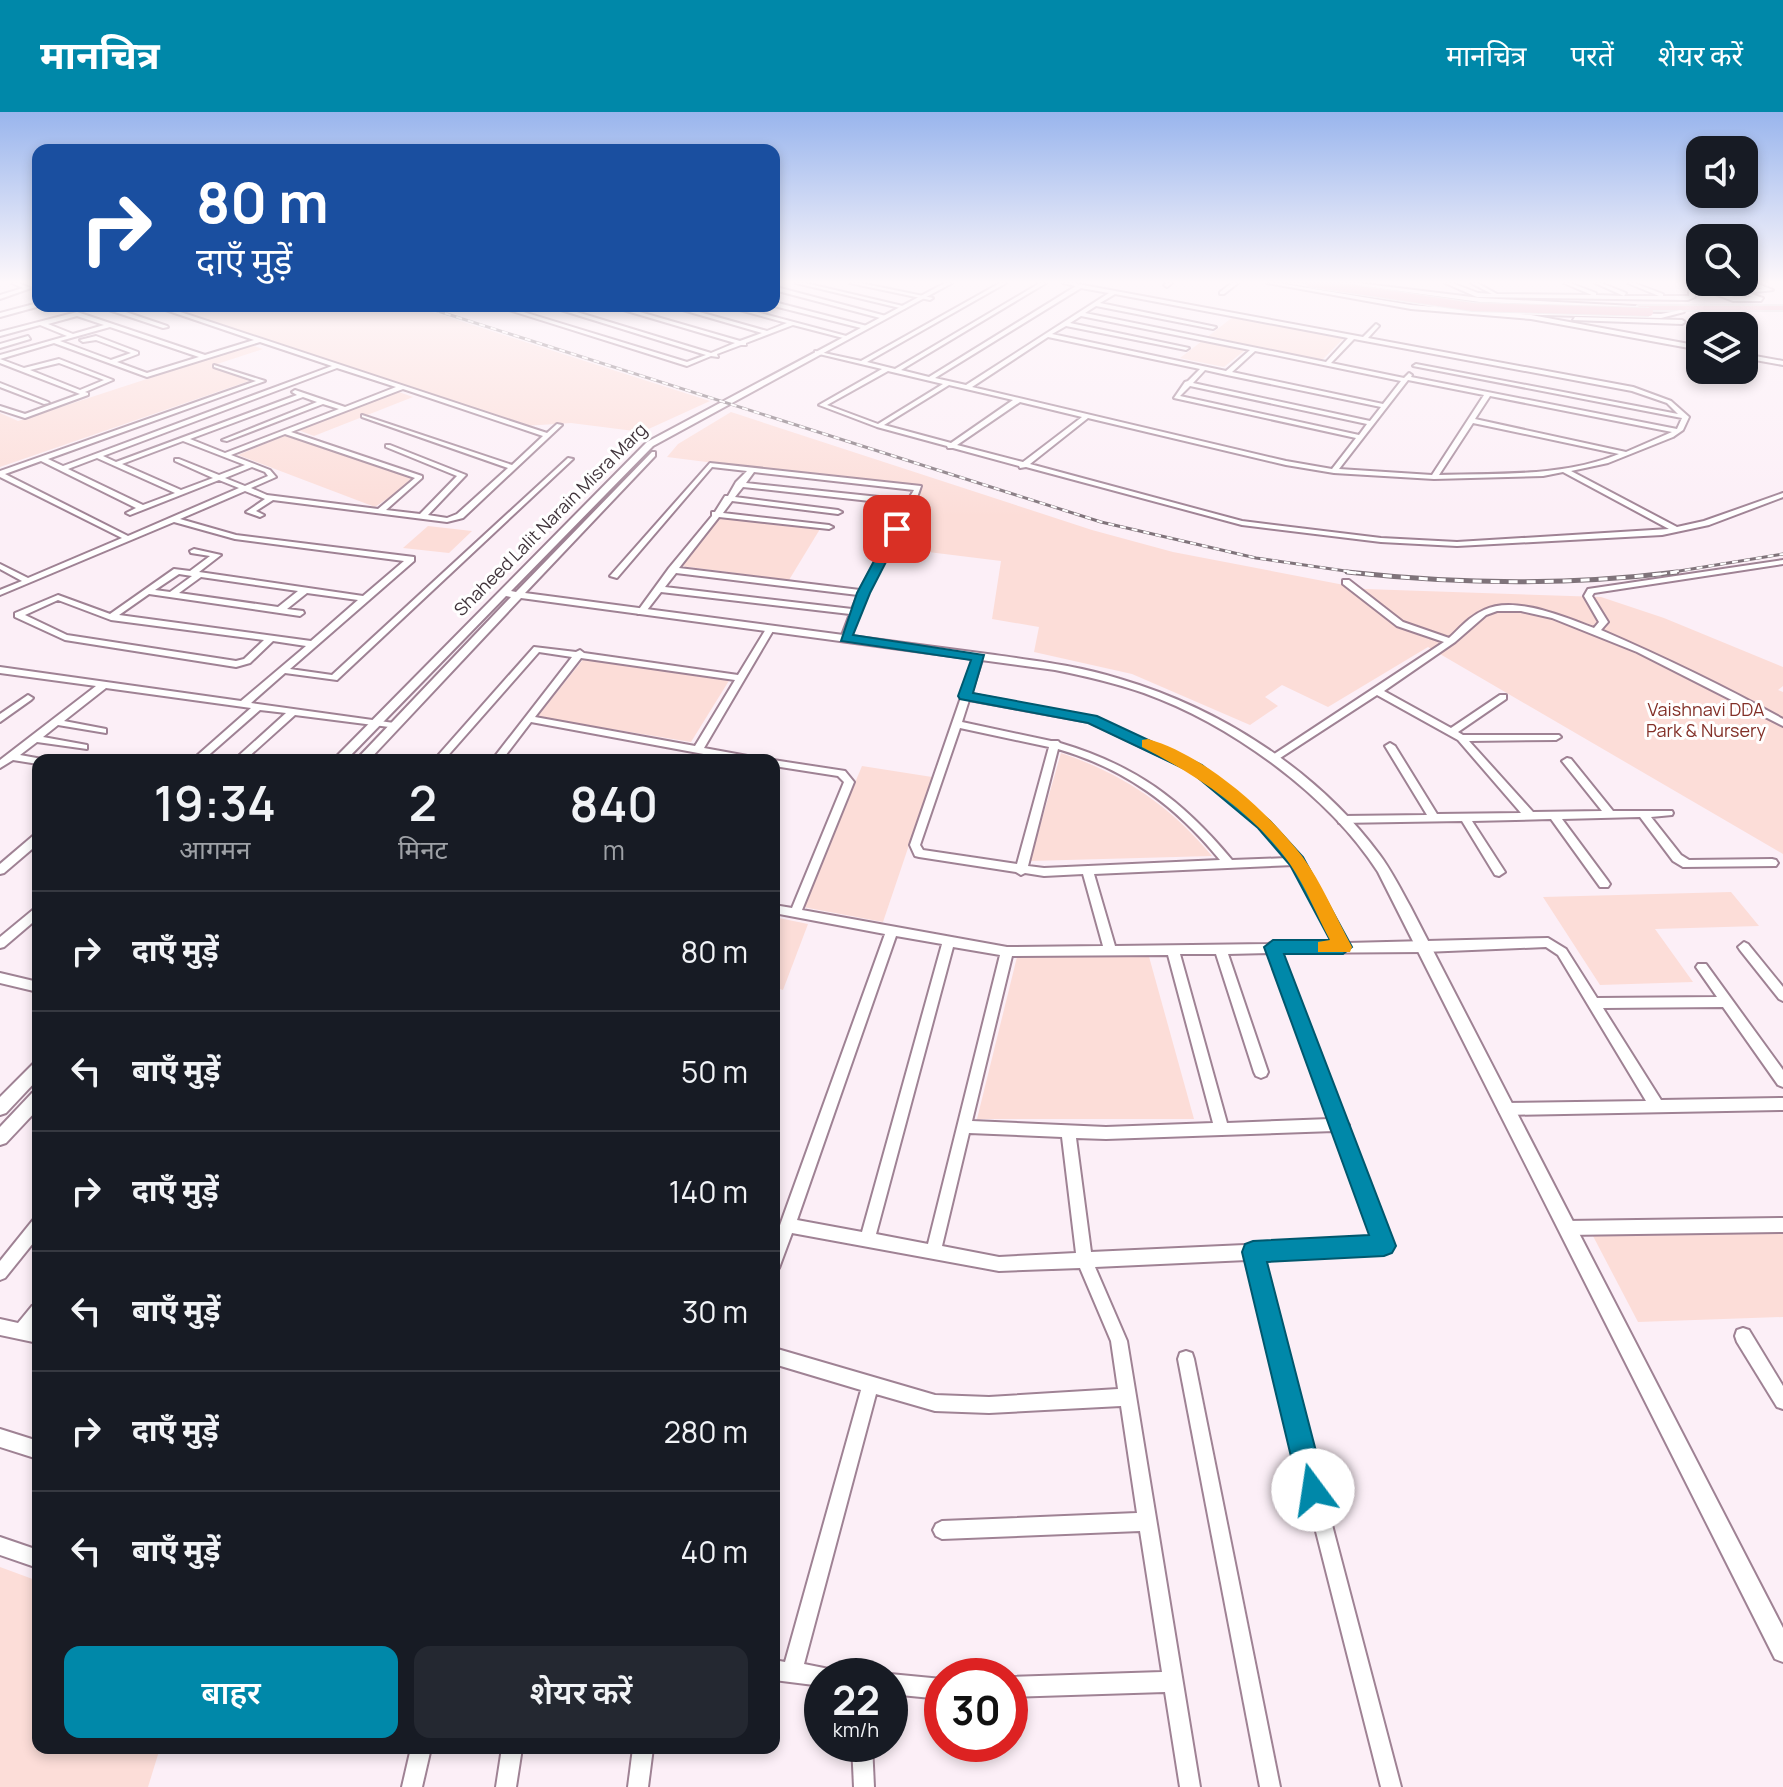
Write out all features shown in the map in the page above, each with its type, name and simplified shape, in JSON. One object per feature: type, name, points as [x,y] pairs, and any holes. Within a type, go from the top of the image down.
[{"type":"street","points":[[0,408],[25,416],[86,396],[5,361]]},
{"type":"street","points":[[24,370],[58,361]]},
{"type":"street","points":[[59,361],[110,380],[79,392]]},
{"type":"street","points":[[111,362],[147,375],[196,361]]},
{"type":"street","points":[[323,361],[398,386]]},
{"type":"street","points":[[673,361],[682,364],[703,361]]},
{"type":"street","name":"Shaheed Lalit Narain Misra Marg","points":[[345,754],[658,438],[806,361]]},
{"type":"street","name":"Shaheed Lalit Narain Misra Marg","points":[[368,754],[667,439],[807,361]]},
{"type":"street","points":[[854,361],[1334,471],[1434,477],[1505,477],[1566,471],[1627,454],[1677,431],[1686,417]]},
{"type":"street","points":[[906,361],[822,405],[950,447],[1250,525],[1381,540],[1457,544],[1579,540],[1676,531],[1783,495]]},
{"type":"street","points":[[929,379],[958,361]]},
{"type":"street","points":[[966,388],[1007,361]]},
{"type":"street","points":[[1170,361],[1384,406]]},
{"type":"street","points":[[1227,373],[1240,361]]},
{"type":"street","points":[[1313,361],[1677,431]]},
{"type":"street","points":[[1334,471],[1420,361]]},
{"type":"street","points":[[1482,361],[1646,392],[1675,405],[1686,417]]},
{"type":"street","points":[[0,367],[9,364]]},
{"type":"street","points":[[216,366],[345,409]]},
{"type":"street","points":[[61,469],[337,366]]},
{"type":"street","points":[[1416,366],[1686,417]]},
{"type":"street","points":[[1204,368],[1176,397],[1359,437]]},
{"type":"street","points":[[0,474],[261,381]]},
{"type":"street","points":[[44,386],[55,382]]},
{"type":"street","points":[[879,426],[948,383]]},
{"type":"street","points":[[1187,383],[1370,423]]},
{"type":"street","points":[[0,385],[46,403]]},
{"type":"street","points":[[225,455],[403,387],[547,435]]},
{"type":"street","points":[[22,393],[33,389]]},
{"type":"street","points":[[1434,477],[1488,394]]},
{"type":"street","points":[[114,465],[302,395]]},
{"type":"street","points":[[950,447],[1018,400]]},
{"type":"street","points":[[225,440],[322,402]]},
{"type":"street","points":[[364,416],[511,467]]},
{"type":"street","points":[[1022,467],[1087,416]]},
{"type":"street","points":[[1470,420],[1627,454]]},
{"type":"street","points":[[193,458],[180,461],[243,490],[271,498],[447,520],[460,516],[559,425]]},
{"type":"street","points":[[285,432],[420,477],[379,512]]},
{"type":"street","points":[[0,593],[272,477],[268,471],[183,439]]},
{"type":"street","points":[[388,446],[462,475],[422,517]]},
{"type":"street","points":[[203,455],[213,451]]},
{"type":"street","points":[[97,456],[181,493]]},
{"type":"street","points":[[41,458],[142,508]]},
{"type":"street","points":[[282,670],[334,678],[570,459]]},
{"type":"street","points":[[130,513],[251,465]]},
{"type":"street","points":[[614,576],[708,466],[918,488],[863,593],[845,638]]},
{"type":"street","points":[[641,612],[752,470]]},
{"type":"street","points":[[1566,471],[1676,531]]},
{"type":"street","points":[[0,474],[129,539]]},
{"type":"street","points":[[739,484],[911,503]]},
{"type":"street","points":[[820,540],[848,496]]},
{"type":"street","points":[[260,515],[250,512],[271,498]]},
{"type":"street","points":[[728,498],[838,512]]},
{"type":"street","points":[[715,514],[829,527]]},
{"type":"street","points":[[173,519],[235,537],[409,556],[410,561],[243,705]]},
{"type":"street","points":[[172,594],[217,555],[194,551]]},
{"type":"street","points":[[1594,632],[1604,622],[1588,596],[1591,591],[1783,562]]},
{"type":"street","points":[[0,566],[28,581]]},
{"type":"street","points":[[672,570],[863,593]]},
{"type":"street","points":[[111,617],[173,572],[365,599]]},
{"type":"street","points":[[1346,582],[1400,624],[1450,641]]},
{"type":"street","points":[[658,589],[856,612]]},
{"type":"street","points":[[280,610],[305,590]]},
{"type":"street","points":[[146,591],[300,613]]},
{"type":"street","points":[[502,593],[1082,673],[1131,685],[1177,705],[1273,758],[1343,820],[1371,852],[1424,947],[1783,1651]]},
{"type":"street","points":[[271,638],[247,661],[236,664],[65,637],[18,615],[58,597],[111,617],[271,638],[312,644]]},
{"type":"street","points":[[1273,758],[1450,641],[1482,614],[1499,607],[1528,609],[1594,632],[1783,723]]},
{"type":"street","points":[[698,750],[770,629]]},
{"type":"street","points":[[444,754],[533,651],[546,648],[740,678]]},
{"type":"street","points":[[502,754],[580,653]]},
{"type":"street","points":[[979,657],[916,850],[926,855],[1021,871],[1088,871],[1297,861]]},
{"type":"street","points":[[0,670],[394,726]]},
{"type":"street","points":[[0,765],[104,685]]},
{"type":"street","points":[[1375,690],[1457,735],[1530,816]]},
{"type":"street","points":[[965,696],[1092,720],[1165,752],[1228,792],[1264,824],[1297,861],[1343,947]]},
{"type":"street","points":[[1457,735],[1503,697]]},
{"type":"street","points":[[3,715],[28,698]]},
{"type":"street","points":[[204,754],[258,707]]},
{"type":"street","points":[[246,754],[293,712]]},
{"type":"street","points":[[529,719],[720,754]]},
{"type":"street","points":[[55,722],[103,731]]},
{"type":"street","points":[[956,724],[1055,743],[1101,759],[1150,785],[1212,841],[1229,864]]},
{"type":"street","points":[[1457,735],[1556,737]]},
{"type":"street","points":[[34,738],[84,747]]},
{"type":"street","points":[[1021,871],[1055,743]]},
{"type":"street","points":[[1390,746],[1435,819]]},
{"type":"street","points":[[11,756],[32,760]]},
{"type":"street","points":[[1567,761],[1610,814]]},
{"type":"street","points":[[780,764],[841,773],[849,782],[795,914]]},
{"type":"street","points":[[1343,820],[1668,813]]},
{"type":"street","points":[[1643,814],[1677,858],[1687,864],[1772,863]]},
{"type":"street","points":[[1554,816],[1604,884]]},
{"type":"street","points":[[1465,818],[1499,872]]},
{"type":"street","points":[[0,870],[32,843]]},
{"type":"street","points":[[1088,871],[1110,950]]},
{"type":"street","points":[[780,910],[948,944],[1007,952],[1424,947],[1548,942],[1562,952],[1657,1106]]},
{"type":"street","points":[[0,944],[32,917]]},
{"type":"street","points":[[780,1245],[891,933]]},
{"type":"street","points":[[867,1240],[948,944]]},
{"type":"street","points":[[787,1225],[999,1264],[1384,1246],[1342,1125],[1273,947]]},
{"type":"street","points":[[1744,947],[1783,996]]},
{"type":"street","points":[[1220,948],[1261,1072]]},
{"type":"street","points":[[1172,949],[1222,1130]]},
{"type":"street","points":[[933,1252],[1007,952]]},
{"type":"street","points":[[1702,967],[1783,1081]]},
{"type":"street","points":[[0,978],[32,986]]},
{"type":"street","points":[[1595,1003],[1726,1002]]},
{"type":"street","points":[[0,1108],[32,1075]]},
{"type":"street","points":[[0,1138],[32,1104]]},
{"type":"street","points":[[1505,1109],[1783,1104]]},
{"type":"street","points":[[963,1127],[1068,1133],[1342,1125]]},
{"type":"street","points":[[1068,1133],[1084,1260],[1119,1341],[1190,1787]]},
{"type":"street","points":[[1566,1228],[1783,1225]]},
{"type":"street","points":[[0,1273],[32,1233]]},
{"type":"street","points":[[1253,1252],[1391,1787]]},
{"type":"street","points":[[0,1327],[30,1333]]},
{"type":"street","points":[[1743,1336],[1783,1401]]},
{"type":"street","points":[[780,1358],[935,1403],[965,1405],[1126,1397]]},
{"type":"street","points":[[1186,1359],[1270,1787]]},
{"type":"street","points":[[804,1674],[783,1671],[870,1386]]},
{"type":"street","points":[[0,1438],[32,1448]]},
{"type":"street","points":[[942,1530],[1146,1522]]},
{"type":"street","points":[[0,1546],[32,1557]]},
{"type":"street","points":[[1028,1686],[1173,1682]]},
{"type":"street","points":[[412,1787],[420,1754]]},
{"type":"street","points":[[506,1787],[511,1754]]},
{"type":"street","points":[[638,1787],[642,1754]]},
{"type":"street","points":[[863,1762],[864,1787]]},
{"type":"green space","points":[[201,361],[226,361],[211,366],[249,381],[0,467],[0,413],[18,421]]},
{"type":"green space","points":[[329,361],[585,361],[710,401],[642,432],[571,423],[524,426]]},
{"type":"green space","points":[[1195,361],[1231,361],[1224,367]]},
{"type":"green space","points":[[396,391],[413,397],[314,436],[298,430]]},
{"type":"green space","name":"Vaishnavi DDA Park & Nursery","points":[[731,412],[1092,530],[1173,552],[1365,589],[1601,597],[1664,618],[1783,667],[1783,686],[1778,690],[1783,692],[1783,854],[1428,647],[1328,707],[1282,685],[1265,697],[1278,706],[1250,725],[1132,674],[1034,652],[1039,627],[992,619],[1001,561],[896,548],[919,489],[667,457],[678,444]]},
{"type":"green space","points":[[286,435],[414,481],[375,507],[238,455]]},
{"type":"green space","points":[[719,517],[820,529],[789,580],[681,566]]},
{"type":"green space","points":[[428,526],[472,531],[449,553],[403,548]]},
{"type":"green space","points":[[585,657],[730,679],[691,742],[537,717]]},
{"type":"green space","points":[[1061,753],[1105,771],[1144,793],[1179,821],[1212,856],[1030,861]]},
{"type":"green space","points":[[862,766],[932,777],[883,922],[803,907]]},
{"type":"green space","points":[[1731,892],[1759,926],[1655,929],[1693,982],[1600,985],[1543,897]]},
{"type":"green space","points":[[780,918],[808,924],[783,990],[780,989]]},
{"type":"green space","points":[[1148,953],[1194,1119],[977,1119],[1017,957]]},
{"type":"green space","points":[[1783,1230],[1783,1317],[1638,1322],[1593,1236]]},
{"type":"green space","points":[[0,1567],[32,1579],[32,1754],[158,1754],[148,1787],[0,1787]]},
{"type":"railway","points":[[595,361],[1101,522],[1256,558],[1360,573]]},
{"type":"railway","points":[[1663,574],[1783,554]]},
{"type":"railway","points":[[1347,572],[1360,573]]},
{"type":"railway","points":[[1663,574],[1677,572]]},
{"type":"railway","points":[[1360,573],[1512,582],[1594,580],[1663,574]]},
{"type":"railway","points":[[1360,573],[1366,574]]},
{"type":"slow traffic","points":[[1148,744],[1196,769],[1228,792],[1264,824],[1297,861],[1343,947],[1324,947]]},
{"type":"route","points":[[897,529],[863,593],[845,638],[979,657],[965,696],[1053,710],[1105,724],[1196,769],[1264,824],[1297,861],[1343,947],[1273,947],[1342,1125],[1384,1246],[1253,1252],[1313,1490]]}]
